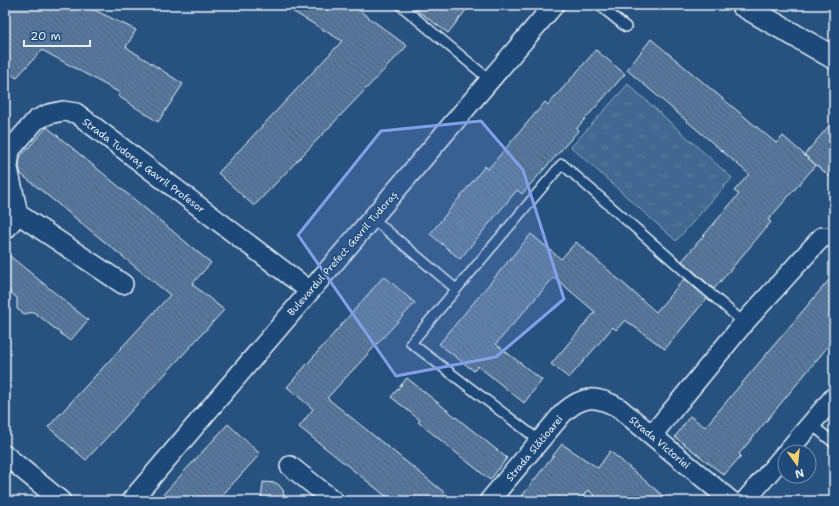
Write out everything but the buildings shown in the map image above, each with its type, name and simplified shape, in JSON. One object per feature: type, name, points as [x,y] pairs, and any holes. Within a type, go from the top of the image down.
[{"type":"street","name":"Bulevardul Prefect Gavril Tudoraș","points":[[131,501],[554,5]]},
{"type":"street","points":[[742,5],[834,58]]},
{"type":"street","name":"Strada Tudoraș Gavril Profesor","points":[[18,214],[8,168],[10,150],[36,120],[49,114],[63,111],[76,113],[310,291]]},
{"type":"street","points":[[5,230],[18,214],[123,284]]},
{"type":"street","points":[[652,436],[744,323],[822,237],[834,237]]},
{"type":"street","points":[[794,444],[834,397]]},
{"type":"street","name":"Strada Victoriei","points":[[582,400],[593,398],[607,401],[619,408],[731,501]]},
{"type":"street","name":"Strada Slătioarei","points":[[489,501],[563,413],[572,404],[582,400]]},
{"type":"street","points":[[5,455],[61,501]]},
{"type":"street","points":[[745,501],[777,464]]},
{"type":"street","points":[[290,466],[334,501]]},
{"type":"lane","points":[[400,5],[490,80]]},
{"type":"lane","points":[[599,5],[626,27]]},
{"type":"lane","points":[[540,440],[411,343],[562,164],[744,323]]},
{"type":"lane","points":[[372,218],[456,289]]},
{"type":"lane","points":[[811,424],[834,443]]},
{"type":"highlighted area","points":[[481,121],[523,170],[564,299],[496,357],[396,376],[298,235],[381,131]]},
{"type":"green space","points":[[628,84],[732,178],[676,241],[571,147]]}]
